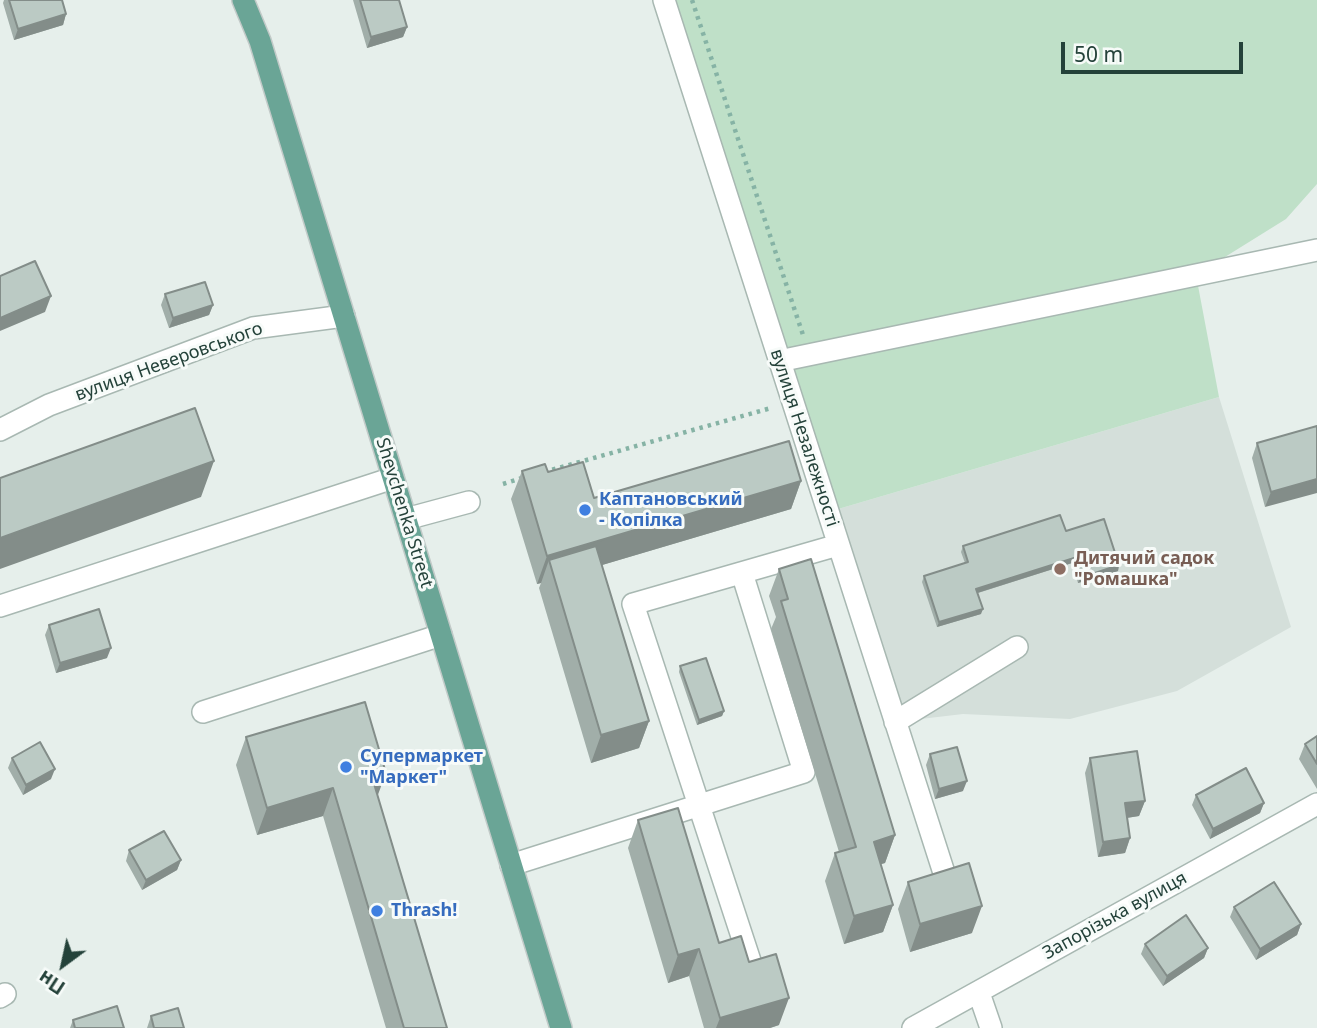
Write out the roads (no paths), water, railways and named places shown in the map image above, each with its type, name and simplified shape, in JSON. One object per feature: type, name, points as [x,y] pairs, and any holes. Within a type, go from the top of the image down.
[{"type":"main road","name":"Shevchenka Street","points":[[243,0],[260,40],[561,1028]]},
{"type":"street","name":"вулиця Незалежності","points":[[664,0],[944,876]]},
{"type":"street","points":[[779,361],[1317,250]]},
{"type":"street","name":"вулиця Неверовського","points":[[0,430],[49,405],[253,328],[344,316]]},
{"type":"street","points":[[0,606],[393,478]]},
{"type":"street","points":[[406,519],[469,502]]},
{"type":"street","points":[[752,967],[633,604],[838,545]]},
{"type":"street","points":[[511,865],[804,772],[742,573]]},
{"type":"street","points":[[203,712],[441,635]]},
{"type":"street","points":[[895,722],[1017,647]]},
{"type":"street","name":"Запорізька вулиця","points":[[913,1028],[1317,804]]},
{"type":"street","points":[[979,993],[991,1028]]},
{"type":"place","name":"Каптановський - Копілка","points":[[585,510]]},
{"type":"place","name":"Дитячий садок \"Ромашка\"","points":[[1060,569]]},
{"type":"place","name":"Супермаркет \"Маркет\"","points":[[346,767]]},
{"type":"place","name":"Thrash!","points":[[377,911]]}]
